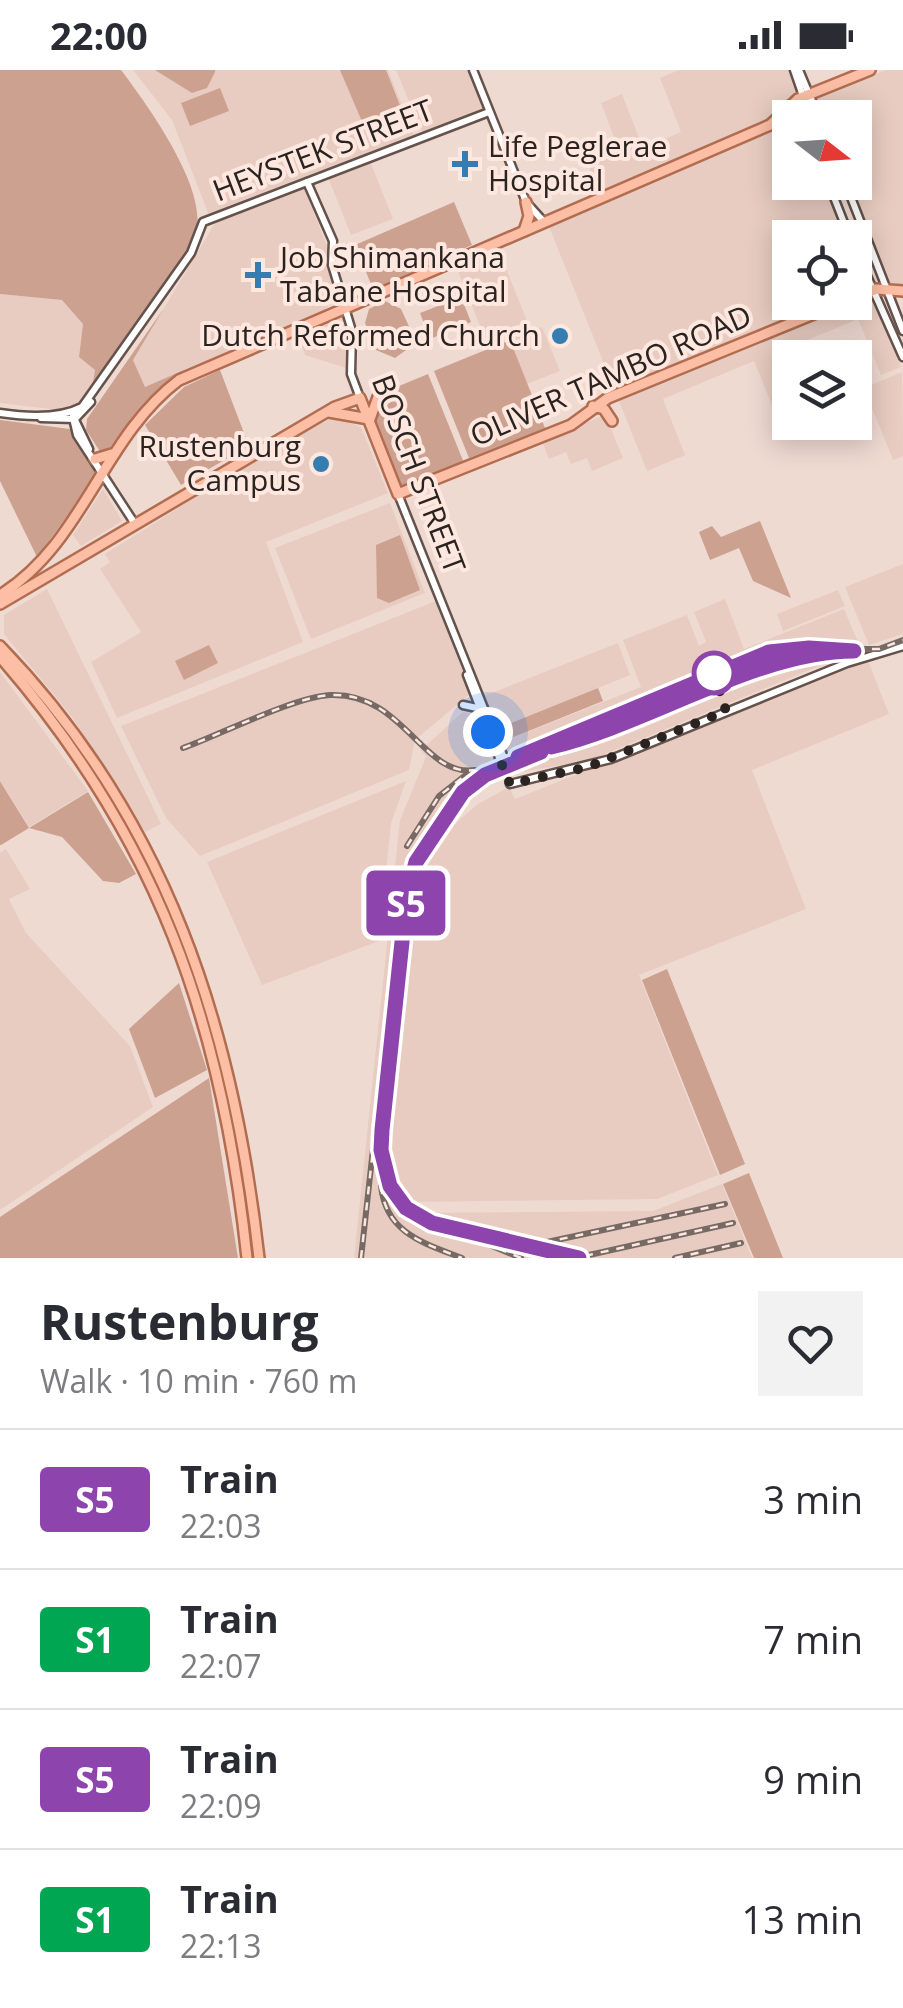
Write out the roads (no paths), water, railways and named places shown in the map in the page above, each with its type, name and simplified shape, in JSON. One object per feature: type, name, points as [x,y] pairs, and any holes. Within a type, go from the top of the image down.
[{"type":"main road","points":[[0,595],[45,562],[141,416],[179,380],[770,125],[806,94],[870,70]]},
{"type":"main road","points":[[524,231],[529,216],[526,202]]},
{"type":"main road","points":[[872,294],[903,291]]},
{"type":"main road","name":"OLIVER TAMBO ROAD","points":[[398,494],[571,425],[593,406],[800,320]]},
{"type":"main road","points":[[294,428],[333,412],[370,420],[381,388]]},
{"type":"main road","points":[[0,604],[294,428],[360,398]]},
{"type":"main road","name":"BOSCH STREET","points":[[360,398],[398,494]]},
{"type":"main road","points":[[593,406],[604,408],[612,421]]},
{"type":"main road","points":[[92,455],[118,452]]},
{"type":"main road","points":[[0,646],[74,734],[129,813],[161,877],[200,972],[228,1062],[259,1258]]},
{"type":"main road","points":[[0,658],[64,739],[124,828],[180,950],[217,1065],[237,1169],[247,1258]]},
{"type":"street","points":[[473,70],[526,202],[544,222]]},
{"type":"street","points":[[797,70],[809,100]]},
{"type":"street","points":[[805,100],[806,94]]},
{"type":"street","name":"HEYSTEK STREET","points":[[77,413],[95,394],[191,253],[203,222],[489,110]]},
{"type":"street","name":"BOSCH STREET","points":[[306,182],[333,241],[333,272],[353,335],[351,374],[360,398]]},
{"type":"street","points":[[851,200],[903,357]]},
{"type":"street","points":[[872,274],[903,332]]},
{"type":"street","points":[[71,402],[77,413],[78,430],[135,524]]},
{"type":"street","points":[[0,413],[59,419],[78,430]]},
{"type":"street","points":[[35,416],[77,413]]},
{"type":"street","points":[[59,419],[77,413]]},
{"type":"street","points":[[77,413],[78,430]]},
{"type":"street","name":"BOSCH STREET","points":[[398,494],[500,754]]},
{"type":"street","name":"BOSCH STREET","points":[[467,668],[479,708],[511,779],[611,759],[846,663],[903,646]]},
{"type":"street","points":[[463,705],[479,708]]},
{"type":"railway","points":[[840,649],[879,649],[903,640]]},
{"type":"railway","points":[[521,1258],[411,1212],[397,1197],[383,1162],[381,1122],[399,943],[418,863],[435,827],[458,797],[508,763],[653,714],[777,664],[855,651]]},
{"type":"railway","points":[[677,688],[761,655]]},
{"type":"railway","points":[[183,748],[277,709],[330,695],[355,698],[377,707],[441,761],[457,769],[475,770]]},
{"type":"railway","points":[[407,846],[439,796],[467,774]]},
{"type":"railway","points":[[361,1258],[373,1149]]},
{"type":"railway","points":[[381,1186],[390,1215],[409,1234],[462,1258]]},
{"type":"railway","points":[[512,1242],[547,1242],[725,1204]]},
{"type":"railway","points":[[569,1256],[733,1223]]},
{"type":"railway","points":[[675,1258],[741,1243]]},
{"type":"train","name":"S5","points":[[551,747],[608,732],[773,666],[821,653],[854,651],[788,648],[769,652],[518,757],[541,752],[485,775],[463,792],[416,862],[408,886],[382,1113],[381,1150],[387,1180],[402,1205],[432,1223],[579,1258]]},
{"type":"place","name":"Life Peglerae Hospital","points":[[465,164]]},
{"type":"place","name":"Job Shimankana Tabane Hospital","points":[[258,275]]},
{"type":"place","name":"Dutch Reformed Church","points":[[560,336]]},
{"type":"place","name":"Rustenburg Campus","points":[[321,464]]}]
